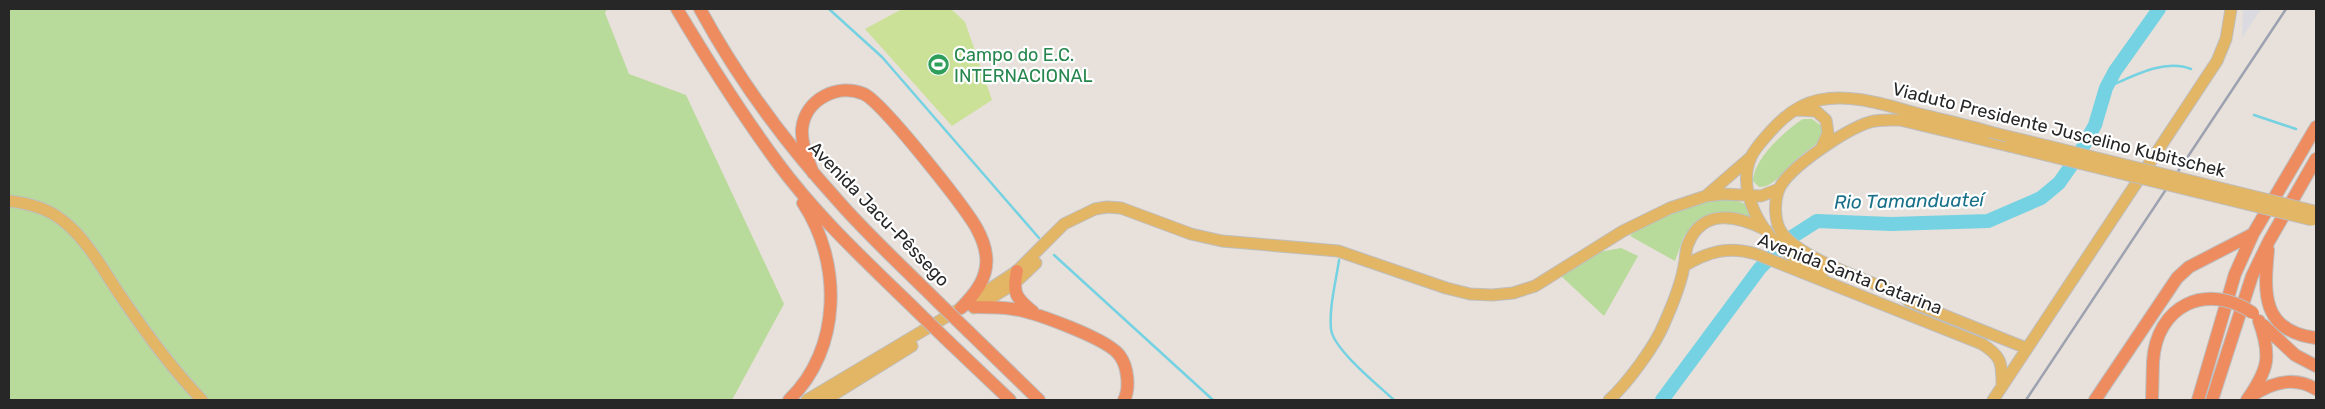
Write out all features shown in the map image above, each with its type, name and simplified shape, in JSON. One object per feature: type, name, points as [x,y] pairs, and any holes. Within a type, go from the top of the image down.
[{"type":"highway","points":[[677,9],[709,61],[815,221],[824,242],[831,285],[832,310],[827,331],[804,386],[789,400]]},
{"type":"highway","name":"Avenida Jacu-Pêssego","points":[[700,9],[736,71],[788,142],[840,204],[1039,400]]},
{"type":"highway","points":[[814,173],[802,140],[806,116],[812,106],[826,95],[843,90],[855,91],[876,102],[962,205],[984,243],[986,258],[981,282],[975,293],[961,308]]},
{"type":"highway","points":[[2198,400],[2235,274],[2253,234],[2316,127]]},
{"type":"highway","points":[[2212,400],[2252,276],[2269,241],[2316,159]]},
{"type":"highway","points":[[778,163],[841,236],[1010,400]]},
{"type":"highway","points":[[2095,400],[2176,278],[2189,268],[2253,234]]},
{"type":"highway","points":[[2269,241],[2265,283],[2266,297],[2271,312],[2288,329],[2303,336],[2316,338]]},
{"type":"highway","points":[[1016,271],[1014,284],[1018,297],[1037,316]]},
{"type":"highway","points":[[2152,400],[2153,362],[2156,341],[2165,322],[2187,304],[2200,300],[2221,299],[2241,305],[2295,355],[2316,366]]},
{"type":"highway","points":[[974,307],[1013,309],[1037,316],[1110,347],[1120,356],[1127,375],[1127,395],[1124,400]]},
{"type":"highway","points":[[2247,400],[2261,379],[2267,361],[2266,342],[2256,317]]},
{"type":"highway","points":[[2247,400],[2277,382],[2304,383],[2316,389]]},
{"type":"main road","points":[[1993,400],[2217,61],[2226,39],[2231,9]]},
{"type":"main road","name":"Viaduto Presidente Juscelino Kubitschek","points":[[1796,110],[1819,100],[1846,98],[1870,102],[2315,216]]},
{"type":"main road","points":[[807,400],[961,308],[1016,271],[1064,224],[1095,210],[1107,207],[1121,208],[1210,239],[1251,245],[1338,251],[1446,288],[1470,294],[1492,295],[1513,293],[1535,286],[1630,226],[1670,208],[1706,196],[1723,194],[1765,195],[1779,189],[1794,172],[1820,150],[1828,133],[1826,120],[1816,111],[1796,110],[1780,121],[1751,157],[1706,196]]},
{"type":"main road","name":"Viaduto Presidente Juscelino Kubitschek","points":[[1820,150],[1849,130],[1883,119],[1900,120],[2315,216]]},
{"type":"main road","points":[[1747,196],[1747,176],[1751,157]]},
{"type":"main road","name":"Avenida Santa Catarina","points":[[1779,189],[1776,220],[1779,238]]},
{"type":"main road","name":"Avenida Santa Catarina","points":[[1747,196],[1767,231]]},
{"type":"main road","points":[[9,201],[29,204],[47,210],[62,220],[82,239],[167,361],[202,400]]},
{"type":"main road","name":"Avenida Santa Catarina","points":[[1684,266],[1685,256],[1694,234],[1709,221],[1720,218],[1739,218],[1779,238],[1793,257],[1982,344],[1999,358],[2002,369],[2002,384]]},
{"type":"main road","points":[[825,400],[1014,284],[1069,230],[1074,221]]},
{"type":"main road","name":"Avenida Santa Catarina","points":[[1684,266],[1709,253],[1731,249],[1793,257],[1885,296],[1909,301],[2026,348]]},
{"type":"main road","points":[[1609,400],[1628,379],[1659,336],[1684,266]]},
{"type":"shaded area","points":[[2243,9],[2261,9],[2242,38]]},
{"type":"green space","points":[[9,9],[607,9],[605,13],[629,74],[686,95],[784,304],[732,400],[9,400]]},
{"type":"green space","name":"Campo do E.C. INTERNACIONAL","points":[[902,9],[951,9],[965,22],[992,100],[952,126],[865,29]]},
{"type":"green space","points":[[1803,119],[1812,119],[1823,127],[1821,140],[1799,157],[1775,181],[1759,187],[1753,181],[1759,163],[1780,137]]},
{"type":"green space","points":[[1731,198],[1745,204],[1757,220],[1706,217],[1684,236],[1675,261],[1630,236],[1652,220],[1677,209]]},
{"type":"green space","points":[[1621,248],[1638,256],[1604,316],[1561,276],[1599,252]]},
{"type":"waterway","points":[[829,9],[882,57],[1039,238]]},
{"type":"waterway","name":"Rio Tamanduateí","points":[[1662,400],[1760,268],[1792,237],[1817,221],[1891,224],[1988,221],[2041,198],[2059,183],[2078,156],[2095,125],[2106,88],[2115,71],[2159,9]]},
{"type":"waterway","points":[[2106,88],[2137,74],[2159,67],[2181,66],[2191,69]]},
{"type":"waterway","points":[[2254,115],[2296,129]]},
{"type":"waterway","points":[[1054,255],[1213,400]]},
{"type":"waterway","points":[[1339,260],[1331,312],[1331,329],[1334,337],[1339,346],[1357,366],[1394,400]]},
{"type":"railway","points":[[2026,400],[2286,9]]},
{"type":"place","name":"Campo do E.C. INTERNACIONAL","points":[[938,65]]}]
